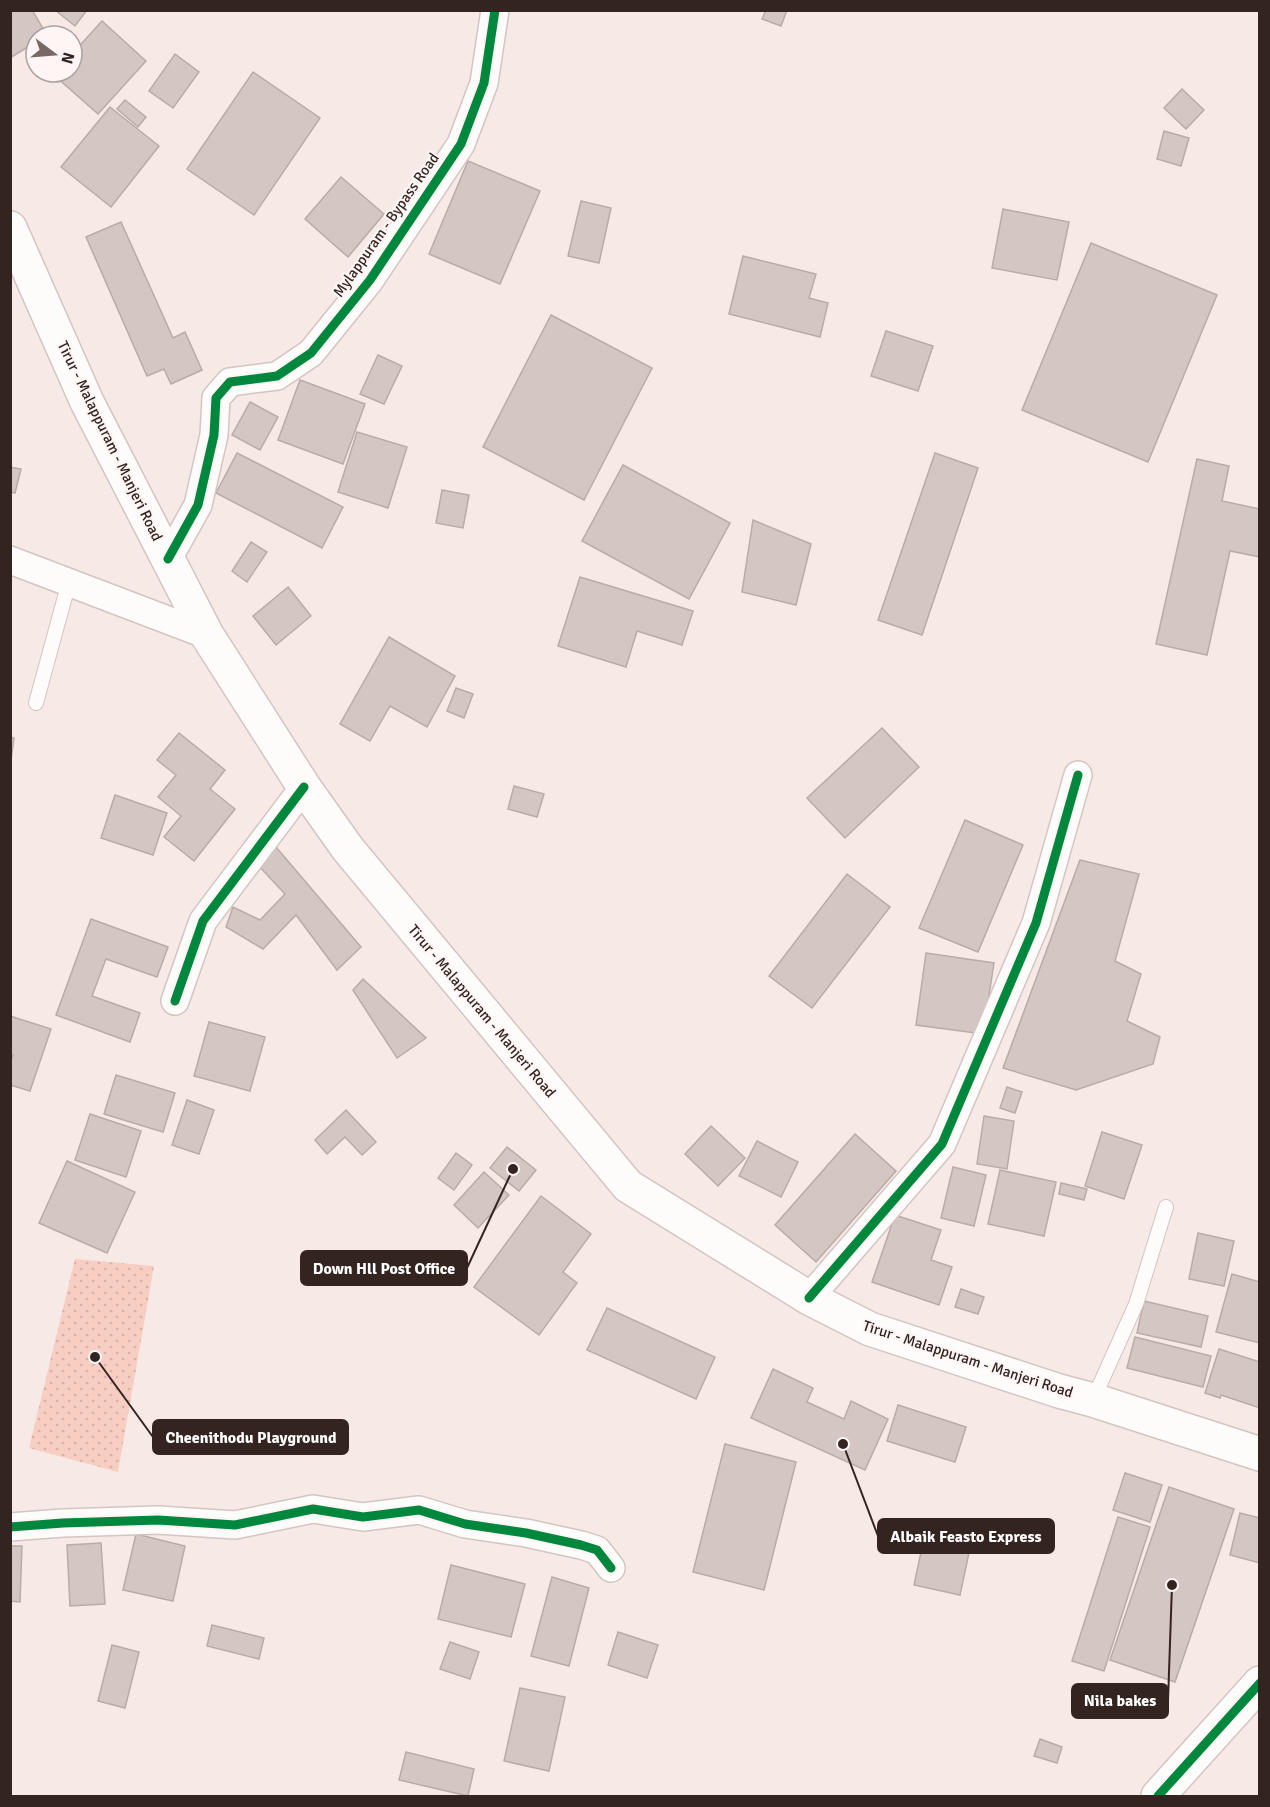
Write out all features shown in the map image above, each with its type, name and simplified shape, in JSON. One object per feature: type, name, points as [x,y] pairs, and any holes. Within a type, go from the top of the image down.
[{"type":"main road","name":"Tirur - Malappuram - Manjeri Road","points":[[10,228],[87,402],[207,635],[304,788],[348,849],[628,1186],[809,1298],[870,1329],[1260,1454]]},
{"type":"main road","points":[[1158,1797],[1260,1683]]},
{"type":"street","name":"Mylappuram - Bypass Road","points":[[168,559],[198,505],[214,435],[216,398],[230,382],[277,376],[311,353],[370,280],[460,144],[484,83],[495,10]]},
{"type":"street","points":[[10,560],[207,635]]},
{"type":"street","points":[[809,1298],[942,1144],[1035,923],[1078,775]]},
{"type":"street","points":[[175,1001],[203,921],[304,788]]},
{"type":"street","points":[[10,1527],[158,1520],[235,1525],[313,1509],[363,1517],[418,1510],[465,1524],[526,1533],[581,1545],[597,1550],[611,1568]]},
{"type":"lane","points":[[36,703],[69,582]]},
{"type":"lane","points":[[1093,1400],[1136,1304],[1166,1207]]},
{"type":"shaded area","points":[[75,1259],[154,1266],[118,1472],[29,1448]]},
{"type":"building","points":[[15,10],[32,10],[40,24],[24,24],[24,49],[10,58],[10,13]]},
{"type":"building","points":[[55,10],[87,10],[76,24],[72,24]]},
{"type":"building","points":[[766,10],[787,10],[781,26],[762,19]]},
{"type":"building","points":[[102,21],[146,61],[98,114],[64,84],[84,84],[84,41]]},
{"type":"building","points":[[175,54],[199,72],[173,108],[149,91]]},
{"type":"building","points":[[253,72],[320,118],[254,215],[187,169]]},
{"type":"building","points":[[1182,89],[1204,110],[1186,129],[1164,108]]},
{"type":"building","points":[[125,100],[146,117],[138,127],[117,109]]},
{"type":"building","points":[[110,107],[159,146],[111,207],[61,167]]},
{"type":"building","points":[[1164,131],[1189,138],[1181,166],[1157,159]]},
{"type":"building","points":[[468,161],[540,191],[500,284],[429,254]]},
{"type":"building","points":[[341,177],[384,214],[348,257],[305,219]]},
{"type":"building","points":[[581,201],[611,208],[599,263],[568,256]]},
{"type":"building","points":[[1003,209],[1069,222],[1057,280],[992,268]]},
{"type":"building","points":[[121,222],[173,338],[185,332],[202,370],[171,384],[164,369],[147,376],[86,237]]},
{"type":"building","points":[[1091,243],[1217,295],[1148,462],[1022,410]]},
{"type":"building","points":[[743,256],[816,274],[809,298],[828,303],[820,337],[729,314]]},
{"type":"building","points":[[551,315],[652,368],[584,500],[483,447]]},
{"type":"building","points":[[886,331],[933,346],[918,391],[871,376]]},
{"type":"building","points":[[378,355],[402,366],[384,404],[360,394]]},
{"type":"building","points":[[300,380],[365,404],[343,464],[278,440]]},
{"type":"building","points":[[250,402],[278,417],[260,450],[232,435]]},
{"type":"building","points":[[357,432],[407,447],[388,508],[338,492]]},
{"type":"building","points":[[237,453],[343,507],[322,548],[216,493]]},
{"type":"building","points":[[935,453],[978,468],[922,635],[878,620]]},
{"type":"building","points":[[1197,459],[1229,466],[1222,501],[1260,509],[1260,557],[1230,551],[1207,655],[1156,644]]},
{"type":"building","points":[[623,465],[730,523],[689,599],[582,541]]},
{"type":"building","points":[[10,467],[21,469],[15,493],[10,492]]},
{"type":"building","points":[[442,490],[469,495],[463,528],[436,523]]},
{"type":"building","points":[[753,520],[811,544],[796,605],[742,592]]},
{"type":"building","points":[[251,542],[267,552],[247,582],[232,571]]},
{"type":"building","points":[[580,577],[693,611],[682,645],[637,631],[626,667],[558,646]]},
{"type":"building","points":[[288,587],[311,616],[276,645],[253,616]]},
{"type":"building","points":[[389,637],[455,676],[427,727],[390,706],[370,741],[340,724]]},
{"type":"building","points":[[456,688],[473,694],[464,718],[447,711]]},
{"type":"building","points":[[882,728],[919,767],[845,838],[807,798]]},
{"type":"building","points":[[179,733],[225,770],[210,789],[235,809],[194,861],[164,837],[181,816],[158,797],[176,775],[157,760]]},
{"type":"building","points":[[10,737],[14,738],[10,767]]},
{"type":"building","points":[[514,786],[544,794],[537,817],[508,809]]},
{"type":"building","points":[[115,795],[167,813],[153,855],[101,838]]},
{"type":"building","points":[[965,820],[1023,845],[978,952],[919,928]]},
{"type":"building","points":[[270,840],[361,947],[337,970],[296,915],[263,949],[226,927],[233,907],[260,920],[285,894],[255,862]]},
{"type":"building","points":[[1080,860],[1139,874],[1115,961],[1141,974],[1127,1021],[1160,1037],[1153,1064],[1076,1090],[1003,1068]]},
{"type":"building","points":[[847,874],[890,907],[812,1008],[769,976]]},
{"type":"building","points":[[91,919],[168,947],[157,977],[106,959],[92,996],[140,1013],[130,1042],[56,1015]]},
{"type":"building","points":[[926,953],[994,963],[983,1034],[916,1025]]},
{"type":"building","points":[[363,979],[426,1038],[397,1058],[353,990]]},
{"type":"building","points":[[10,1016],[51,1029],[30,1091],[10,1085],[10,1063],[13,1055],[10,1054]]},
{"type":"building","points":[[209,1022],[265,1037],[250,1091],[194,1076]]},
{"type":"building","points":[[116,1075],[175,1093],[163,1132],[104,1114]]},
{"type":"building","points":[[1007,1087],[1022,1092],[1015,1113],[1000,1108]]},
{"type":"building","points":[[187,1100],[214,1110],[199,1154],[172,1145]]},
{"type":"building","points":[[346,1110],[376,1142],[362,1155],[345,1137],[327,1154],[315,1140]]},
{"type":"building","points":[[90,1114],[141,1131],[126,1177],[75,1160]]},
{"type":"building","points":[[984,1116],[1014,1121],[1007,1169],[977,1164]]},
{"type":"building","points":[[711,1126],[745,1158],[718,1186],[685,1154]]},
{"type":"building","points":[[1102,1132],[1142,1145],[1124,1199],[1085,1186]]},
{"type":"building","points":[[855,1134],[896,1171],[816,1262],[775,1225]]},
{"type":"building","points":[[757,1141],[798,1162],[781,1197],[739,1176]]},
{"type":"building","points":[[507,1147],[536,1170],[519,1191],[490,1168]]},
{"type":"building","points":[[456,1153],[472,1165],[454,1190],[438,1178]]},
{"type":"building","points":[[67,1161],[135,1192],[107,1253],[39,1223]]},
{"type":"building","points":[[953,1167],[986,1175],[974,1226],[941,1218]]},
{"type":"building","points":[[1000,1170],[1056,1182],[1044,1236],[988,1224]]},
{"type":"building","points":[[484,1172],[509,1195],[478,1228],[454,1205]]},
{"type":"building","points":[[1061,1183],[1087,1189],[1084,1200],[1059,1194]]},
{"type":"building","points":[[541,1196],[591,1234],[563,1272],[577,1283],[539,1335],[474,1287]]},
{"type":"building","points":[[895,1215],[941,1230],[931,1260],[952,1267],[939,1305],[872,1282]]},
{"type":"building","points":[[1198,1233],[1234,1241],[1224,1286],[1189,1279]]},
{"type":"building","points":[[1232,1274],[1260,1282],[1260,1343],[1216,1332]]},
{"type":"building","points":[[961,1289],[984,1297],[978,1314],[955,1307]]},
{"type":"building","points":[[1144,1301],[1208,1316],[1201,1347],[1137,1333]]},
{"type":"building","points":[[607,1308],[715,1357],[696,1399],[587,1350]]},
{"type":"building","points":[[1135,1337],[1211,1356],[1203,1387],[1127,1368]]},
{"type":"building","points":[[1219,1349],[1260,1362],[1260,1408],[1221,1395],[1220,1398],[1205,1393]]},
{"type":"building","points":[[773,1369],[813,1388],[807,1402],[844,1419],[851,1401],[888,1419],[865,1470],[751,1418]]},
{"type":"building","points":[[898,1405],[966,1427],[955,1462],[887,1441]]},
{"type":"building","points":[[725,1444],[796,1462],[764,1590],[693,1572]]},
{"type":"building","points":[[1125,1473],[1162,1485],[1150,1522],[1113,1510]]},
{"type":"building","points":[[1169,1487],[1234,1509],[1175,1682],[1110,1660]]},
{"type":"building","points":[[1240,1513],[1260,1518],[1260,1563],[1230,1555]]},
{"type":"building","points":[[1118,1517],[1150,1527],[1104,1671],[1072,1661]]},
{"type":"building","points":[[927,1524],[973,1534],[960,1595],[914,1585]]},
{"type":"building","points":[[136,1534],[185,1546],[173,1601],[123,1590]]},
{"type":"building","points":[[101,1543],[105,1604],[70,1606],[67,1545]]},
{"type":"building","points":[[10,1546],[22,1546],[20,1602],[10,1601]]},
{"type":"building","points":[[451,1565],[525,1584],[511,1637],[438,1619]]},
{"type":"building","points":[[552,1577],[589,1588],[569,1666],[531,1656]]},
{"type":"building","points":[[212,1625],[264,1638],[259,1659],[207,1646]]},
{"type":"building","points":[[618,1632],[658,1645],[647,1678],[608,1665]]},
{"type":"building","points":[[450,1642],[479,1652],[470,1679],[440,1669]]},
{"type":"building","points":[[112,1645],[139,1652],[125,1708],[98,1701]]},
{"type":"building","points":[[520,1688],[565,1697],[549,1771],[504,1761]]},
{"type":"building","points":[[1040,1739],[1062,1747],[1057,1763],[1034,1756]]},
{"type":"building","points":[[406,1752],[474,1769],[468,1796],[399,1780]]},
{"type":"cycle path","points":[[168,559],[198,505],[214,435],[216,398],[230,382],[277,376],[311,353],[370,280],[461,144],[484,83],[495,10]]},
{"type":"cycle path","points":[[809,1298],[942,1144],[1036,923],[1078,775]]},
{"type":"cycle path","points":[[175,1001],[203,921],[304,787]]},
{"type":"cycle path","points":[[10,1527],[158,1520],[235,1525],[313,1509],[363,1517],[419,1510],[465,1524],[526,1533],[581,1545],[597,1550],[611,1568]]},
{"type":"cycle path","points":[[1158,1796],[1260,1683]]},
{"type":"place","name":"Down Hll Post Office","points":[[513,1169]]},
{"type":"place","name":"Cheenithodu Playground","points":[[95,1357]]},
{"type":"place","name":"Albaik Feasto Express","points":[[843,1444]]},
{"type":"place","name":"Nila bakes","points":[[1172,1585]]}]
